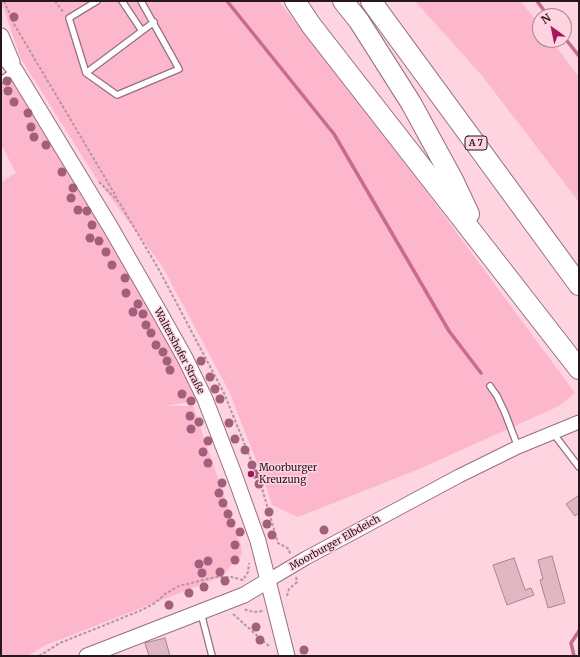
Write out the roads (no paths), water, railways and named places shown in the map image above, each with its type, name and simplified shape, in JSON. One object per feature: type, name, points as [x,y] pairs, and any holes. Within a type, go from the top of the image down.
[{"type":"highway","points":[[294,1],[311,25],[579,369]]},
{"type":"highway","points":[[343,1],[359,21],[411,103],[453,180],[486,250]]},
{"type":"highway","name":"A 7","points":[[371,1],[579,285]]},
{"type":"main road","name":"Waltershofer Straße","points":[[1,36],[15,70]]},
{"type":"main road","name":"Waltershofer Straße","points":[[1,53],[15,70],[114,234],[185,358],[205,399],[234,474],[261,551],[269,580],[281,653]]},
{"type":"main road","name":"Moorburger Elbdeich","points":[[87,656],[244,595],[269,580]]},
{"type":"street","name":"Moorburger Elbdeich","points":[[269,580],[294,564],[459,476],[518,447],[579,422]]},
{"type":"lane","points":[[97,1],[69,18],[86,73],[117,95],[179,69],[141,1]]},
{"type":"lane","points":[[122,1],[142,31]]},
{"type":"lane","points":[[86,73],[154,22]]},
{"type":"lane","points":[[1,80],[15,70]]},
{"type":"lane","points":[[490,386],[497,396],[505,413],[518,447]]},
{"type":"lane","points":[[553,433],[579,467]]},
{"type":"lane","points":[[201,612],[212,656]]},
{"type":"waterway","points":[[227,1],[334,134],[449,331],[481,373]]},
{"type":"waterway","points":[[537,1],[542,8]]},
{"type":"waterway","points":[[572,47],[579,56]]},
{"type":"waterway","points":[[574,656],[571,643],[579,631]]},
{"type":"place","name":"Moorburger Kreuzung","points":[[251,474]]}]
